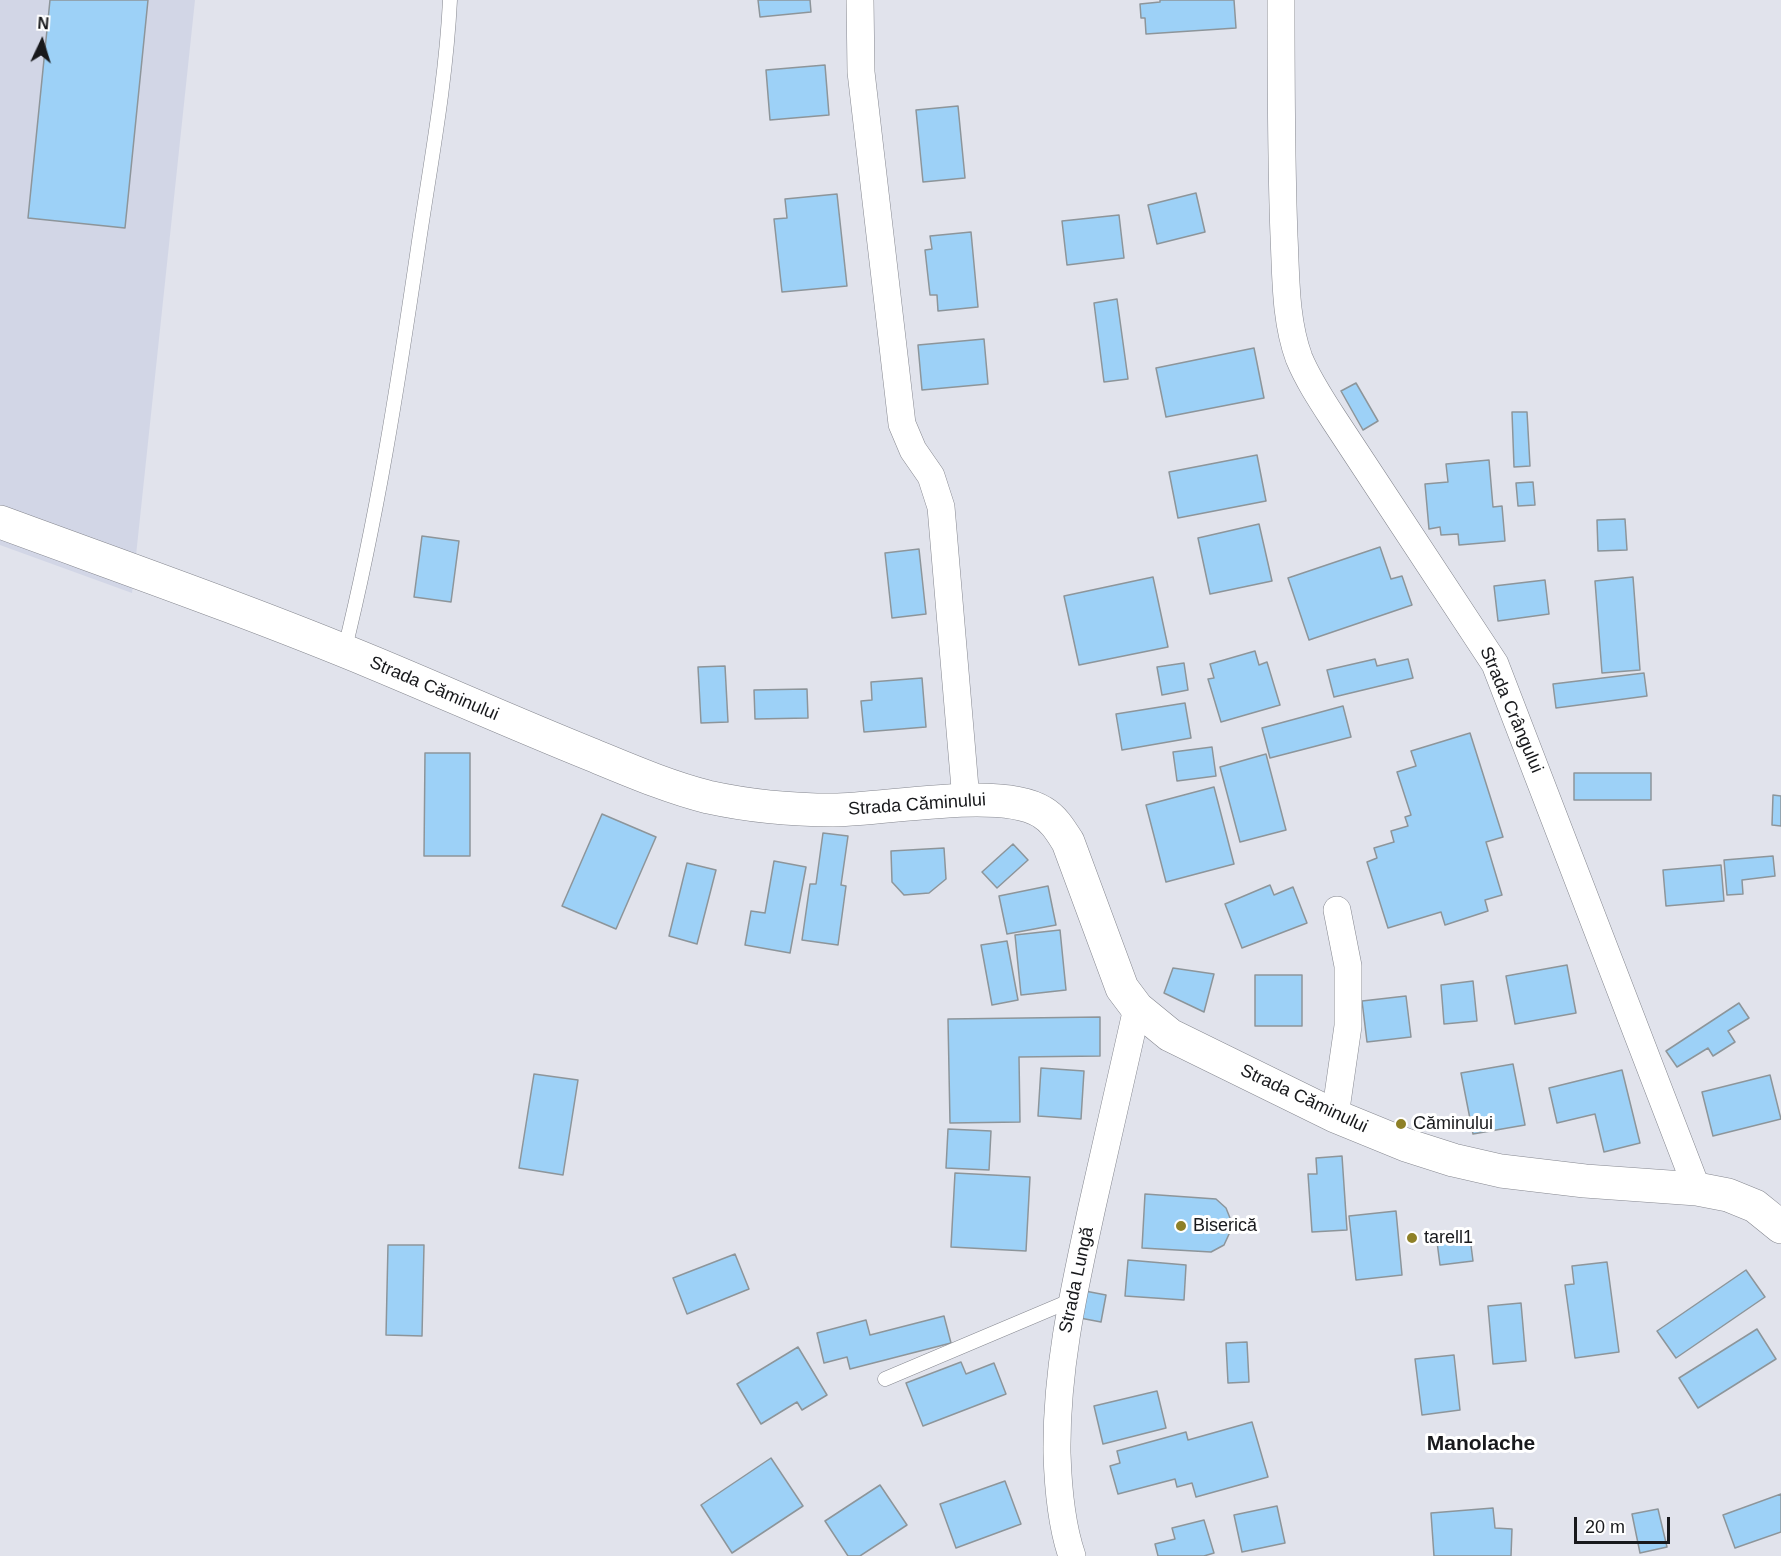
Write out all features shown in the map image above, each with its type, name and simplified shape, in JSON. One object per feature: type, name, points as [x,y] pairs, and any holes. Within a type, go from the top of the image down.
[{"type":"street","points":[[860,0],[861,72],[902,423],[907,438],[931,476],[941,507],[966,800]]},
{"type":"street","name":"Strada Crângului","points":[[1281,0],[1282,186],[1287,294],[1291,326],[1299,358],[1335,421],[1495,664],[1697,1189]]},
{"type":"street","name":"Strada Căminului","points":[[0,522],[344,652],[659,782],[708,796],[795,810],[858,810],[966,800],[997,800],[1024,804],[1043,812],[1057,825],[1068,842],[1122,988],[1137,1008],[1170,1035],[1335,1116],[1406,1145],[1501,1171],[1585,1181],[1697,1189],[1728,1195],[1755,1206],[1781,1227]]},
{"type":"street","points":[[1335,1116],[1348,1026],[1347,966],[1337,910]]},
{"type":"street","name":"Strada Lungă","points":[[1072,1556],[1067,1541],[1058,1481],[1057,1414],[1062,1355],[1072,1300],[1137,1008]]},
{"type":"lane","points":[[344,652],[392,423],[439,107],[450,0]]},
{"type":"lane","points":[[885,1379],[1072,1300]]},
{"type":"shaded area","points":[[0,0],[195,0],[132,593],[0,545]]},
{"type":"building","points":[[50,0],[148,0],[125,228],[28,218]]},
{"type":"building","points":[[758,0],[810,0],[811,12],[760,17]]},
{"type":"building","points":[[1160,0],[1234,0],[1236,28],[1146,34],[1145,18],[1141,18],[1140,4],[1160,2]]},
{"type":"building","points":[[825,65],[829,115],[770,120],[766,70]]},
{"type":"building","points":[[958,106],[965,178],[923,182],[916,110]]},
{"type":"building","points":[[1196,193],[1205,232],[1157,244],[1148,205]]},
{"type":"building","points":[[837,194],[847,286],[782,292],[774,219],[787,218],[785,199]]},
{"type":"building","points":[[1119,215],[1124,258],[1067,265],[1062,221]]},
{"type":"building","points":[[971,232],[978,307],[938,311],[937,295],[930,295],[925,250],[932,249],[930,236]]},
{"type":"building","points":[[1117,299],[1128,379],[1104,382],[1094,303]]},
{"type":"building","points":[[984,339],[988,384],[922,390],[918,345]]},
{"type":"building","points":[[1254,348],[1264,398],[1166,417],[1156,368]]},
{"type":"building","points":[[1356,383],[1378,421],[1363,430],[1341,391]]},
{"type":"building","points":[[1512,412],[1527,412],[1530,466],[1514,467]]},
{"type":"building","points":[[1257,455],[1266,501],[1178,518],[1169,472]]},
{"type":"building","points":[[1489,460],[1493,507],[1502,506],[1505,541],[1459,545],[1458,534],[1441,535],[1440,527],[1429,529],[1425,484],[1448,482],[1446,464]]},
{"type":"building","points":[[1533,482],[1535,505],[1518,506],[1516,483]]},
{"type":"building","points":[[1625,519],[1627,550],[1598,551],[1597,520]]},
{"type":"building","points":[[1259,524],[1272,581],[1210,594],[1198,538]]},
{"type":"building","points":[[422,536],[459,541],[451,602],[414,597]]},
{"type":"building","points":[[1380,547],[1391,579],[1402,576],[1412,605],[1309,640],[1288,578]]},
{"type":"building","points":[[919,549],[926,614],[892,618],[885,553]]},
{"type":"building","points":[[1153,577],[1168,647],[1079,665],[1064,596]]},
{"type":"building","points":[[1633,577],[1640,670],[1602,673],[1595,581]]},
{"type":"building","points":[[1545,580],[1549,614],[1498,621],[1494,586]]},
{"type":"building","points":[[1255,651],[1259,665],[1267,662],[1280,705],[1221,722],[1208,679],[1214,678],[1210,664]]},
{"type":"building","points":[[1375,659],[1377,666],[1408,659],[1413,678],[1334,697],[1327,670]]},
{"type":"building","points":[[1184,663],[1188,690],[1162,695],[1157,667]]},
{"type":"building","points":[[725,666],[728,722],[701,723],[698,667]]},
{"type":"building","points":[[1644,673],[1647,696],[1556,708],[1553,684]]},
{"type":"building","points":[[922,678],[926,727],[864,732],[861,701],[872,700],[871,682]]},
{"type":"building","points":[[807,689],[808,718],[755,719],[754,690]]},
{"type":"building","points":[[1185,703],[1191,738],[1122,750],[1116,714]]},
{"type":"building","points":[[1343,706],[1351,737],[1270,758],[1262,728]]},
{"type":"building","points":[[1470,733],[1503,837],[1486,842],[1502,895],[1485,900],[1488,911],[1445,925],[1441,912],[1388,928],[1367,862],[1377,858],[1374,848],[1394,842],[1391,831],[1408,826],[1405,817],[1411,815],[1397,772],[1416,766],[1411,751]]},
{"type":"building","points":[[1212,747],[1216,776],[1177,781],[1173,752]]},
{"type":"building","points":[[425,753],[470,753],[470,856],[424,856]]},
{"type":"building","points":[[1266,754],[1286,830],[1240,842],[1220,767]]},
{"type":"building","points":[[1574,773],[1651,773],[1651,800],[1574,800]]},
{"type":"building","points":[[1214,787],[1234,864],[1166,882],[1146,805]]},
{"type":"building","points":[[1773,795],[1781,796],[1781,826],[1772,825]]},
{"type":"building","points":[[602,814],[656,837],[616,929],[562,906]]},
{"type":"building","points":[[823,833],[848,836],[841,885],[846,886],[838,945],[802,940],[810,884],[816,884]]},
{"type":"building","points":[[1013,844],[1028,860],[997,888],[982,872]]},
{"type":"building","points":[[944,848],[946,879],[929,893],[904,895],[892,882],[891,851]]},
{"type":"building","points":[[1773,856],[1775,876],[1742,880],[1743,894],[1727,895],[1724,860]]},
{"type":"building","points":[[774,861],[806,867],[790,953],[745,945],[751,911],[765,913]]},
{"type":"building","points":[[687,863],[716,870],[697,944],[669,936]]},
{"type":"building","points":[[1721,865],[1724,901],[1666,906],[1663,870]]},
{"type":"building","points":[[1270,885],[1274,895],[1293,887],[1307,923],[1242,948],[1225,904]]},
{"type":"building","points":[[1048,886],[1056,925],[1007,934],[999,896]]},
{"type":"building","points":[[1060,930],[1066,990],[1021,995],[1015,935]]},
{"type":"building","points":[[1007,941],[1018,1000],[992,1005],[981,945]]},
{"type":"building","points":[[1567,965],[1576,1013],[1515,1024],[1506,976]]},
{"type":"building","points":[[1173,968],[1214,974],[1204,1012],[1164,993]]},
{"type":"building","points":[[1255,975],[1302,975],[1302,1026],[1255,1026]]},
{"type":"building","points":[[1473,981],[1477,1021],[1444,1024],[1441,985]]},
{"type":"building","points":[[1406,996],[1411,1037],[1367,1042],[1362,1001]]},
{"type":"building","points":[[1739,1003],[1749,1018],[1728,1031],[1735,1042],[1713,1056],[1708,1048],[1677,1067],[1666,1051]]},
{"type":"building","points":[[1100,1017],[1100,1056],[1019,1057],[1020,1122],[950,1123],[948,1019]]},
{"type":"building","points":[[1513,1064],[1525,1125],[1473,1134],[1461,1073]]},
{"type":"building","points":[[1041,1068],[1084,1071],[1081,1119],[1038,1116]]},
{"type":"building","points":[[1622,1070],[1640,1143],[1604,1152],[1595,1114],[1557,1123],[1549,1088]]},
{"type":"building","points":[[534,1074],[578,1080],[563,1175],[519,1168]]},
{"type":"building","points":[[1770,1075],[1781,1119],[1713,1136],[1702,1092]]},
{"type":"building","points":[[948,1129],[991,1131],[989,1170],[946,1168]]},
{"type":"building","points":[[1342,1156],[1347,1230],[1312,1232],[1308,1174],[1317,1174],[1316,1158]]},
{"type":"building","points":[[955,1173],[1030,1177],[1026,1251],[951,1247]]},
{"type":"building","points":[[1145,1194],[1216,1199],[1226,1208],[1230,1218],[1230,1232],[1224,1245],[1211,1252],[1142,1248]]},
{"type":"building","points":[[1396,1211],[1402,1275],[1356,1280],[1349,1216]]},
{"type":"building","points":[[1469,1230],[1473,1261],[1440,1265],[1436,1234]]},
{"type":"building","points":[[388,1245],[424,1245],[422,1336],[386,1335]]},
{"type":"building","points":[[735,1254],[749,1289],[687,1314],[673,1278]]},
{"type":"building","points":[[1128,1260],[1186,1265],[1184,1300],[1125,1296]]},
{"type":"building","points":[[1607,1262],[1619,1352],[1575,1358],[1565,1285],[1574,1284],[1572,1266]]},
{"type":"building","points":[[1746,1270],[1765,1297],[1676,1358],[1657,1331]]},
{"type":"building","points":[[1085,1291],[1106,1295],[1101,1322],[1080,1318]]},
{"type":"building","points":[[1521,1303],[1526,1361],[1493,1364],[1488,1306]]},
{"type":"building","points":[[944,1316],[951,1343],[850,1369],[847,1357],[824,1363],[817,1333],[866,1320],[870,1335]]},
{"type":"building","points":[[1757,1329],[1776,1359],[1698,1408],[1679,1378]]},
{"type":"building","points":[[1247,1342],[1249,1382],[1228,1383],[1226,1343]]},
{"type":"building","points":[[798,1347],[827,1395],[802,1410],[797,1402],[761,1424],[737,1384]]},
{"type":"building","points":[[1454,1355],[1460,1410],[1422,1415],[1415,1359]]},
{"type":"building","points":[[961,1362],[966,1374],[994,1363],[1006,1394],[923,1426],[906,1383]]},
{"type":"building","points":[[1157,1391],[1166,1428],[1103,1444],[1094,1406]]},
{"type":"building","points":[[1252,1422],[1268,1477],[1196,1497],[1192,1483],[1177,1487],[1175,1479],[1118,1494],[1110,1466],[1120,1463],[1117,1451],[1186,1432],[1188,1440]]},
{"type":"building","points":[[771,1458],[803,1506],[732,1553],[701,1505]]},
{"type":"building","points":[[1005,1481],[1021,1524],[956,1548],[940,1504]]},
{"type":"building","points":[[880,1485],[907,1525],[860,1556],[848,1556],[825,1521]]},
{"type":"building","points":[[1781,1494],[1781,1532],[1735,1548],[1723,1515]]},
{"type":"building","points":[[1277,1506],[1285,1543],[1242,1552],[1234,1515]]},
{"type":"building","points":[[1493,1508],[1495,1528],[1512,1529],[1511,1556],[1434,1556],[1431,1513]]},
{"type":"building","points":[[1658,1509],[1667,1547],[1640,1553],[1632,1514]]},
{"type":"building","points":[[1204,1520],[1214,1553],[1204,1556],[1158,1556],[1155,1544],[1175,1539],[1172,1528]]},
{"type":"place","name":"Căminului","points":[[1401,1124]]},
{"type":"place","name":"Biserică","points":[[1181,1226]]},
{"type":"place","name":"tarell1","points":[[1412,1238]]},
{"type":"district","name":"Manolache","points":[[1481,1444]]}]
